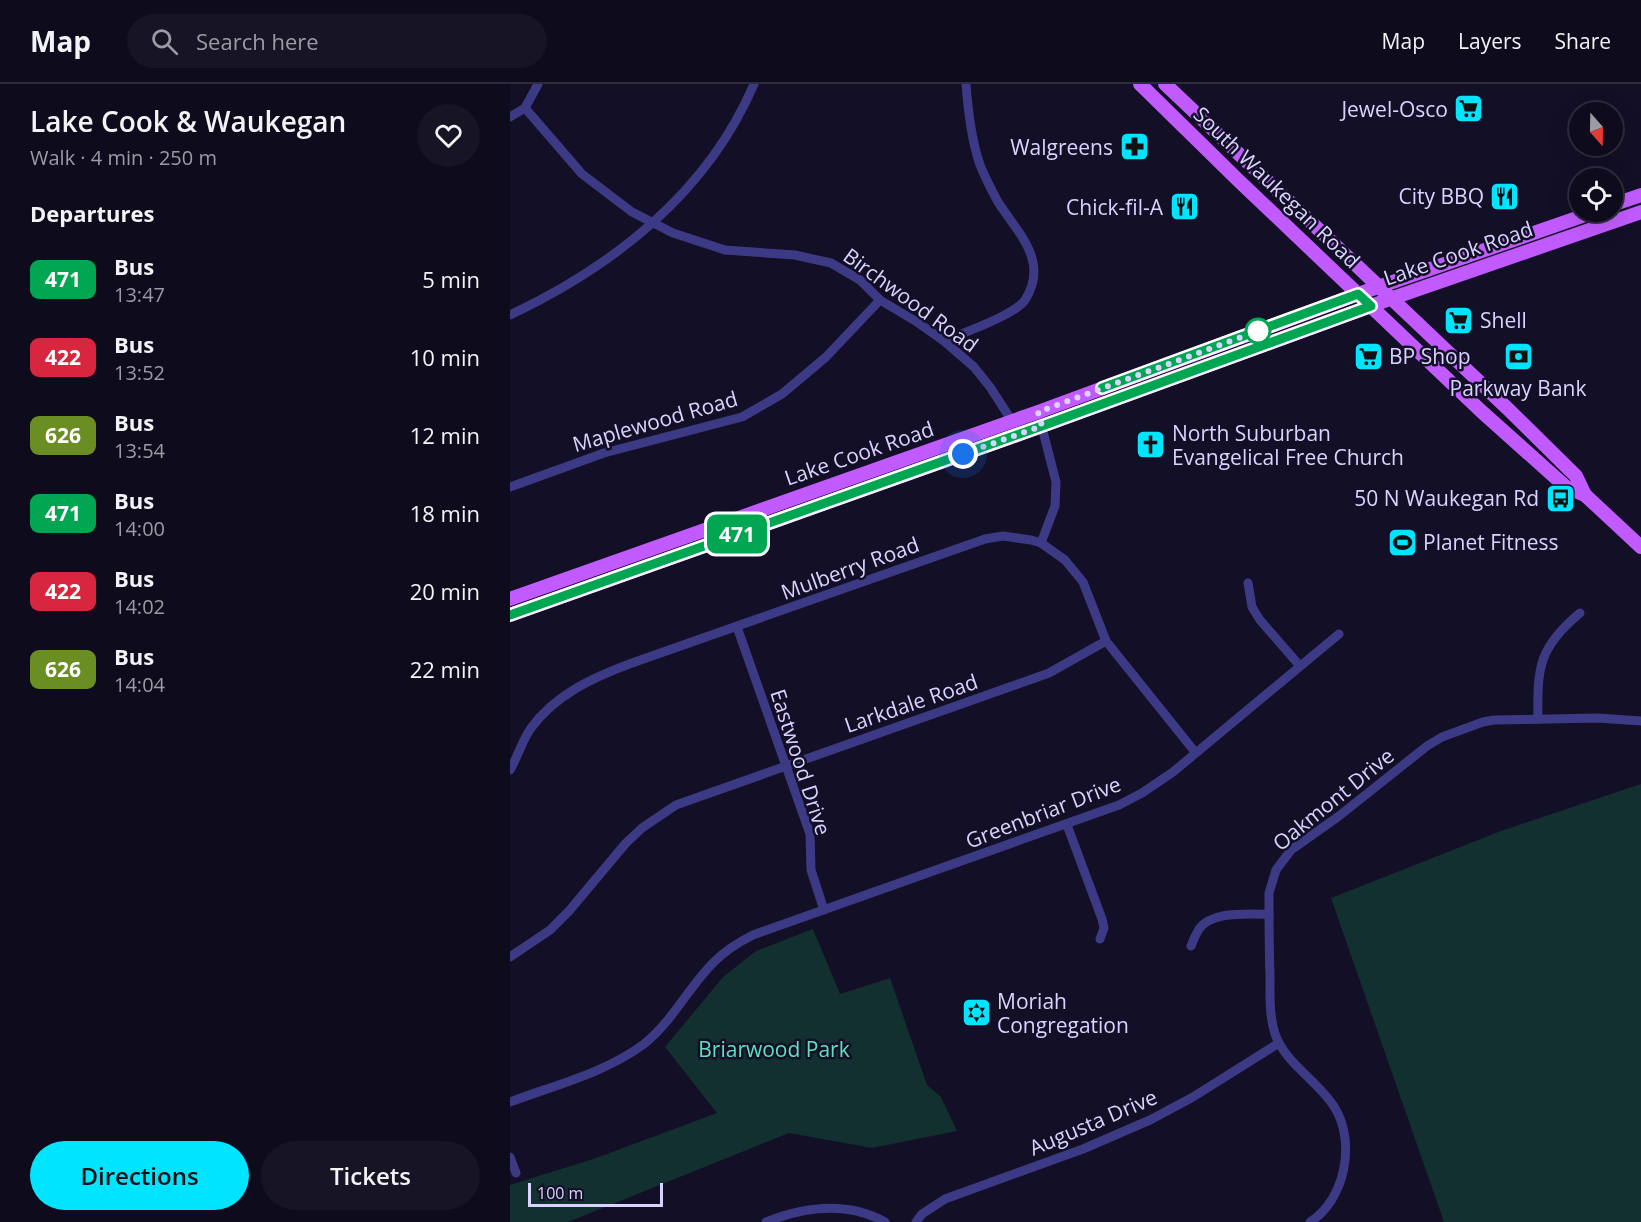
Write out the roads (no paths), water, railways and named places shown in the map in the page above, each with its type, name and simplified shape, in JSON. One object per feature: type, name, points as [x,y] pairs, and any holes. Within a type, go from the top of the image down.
[{"type":"main road","name":"South Waukegan Road","points":[[1140,84],[1481,411],[1566,488],[1585,495]]},
{"type":"main road","name":"South Waukegan Road","points":[[1165,84],[1576,476],[1585,495]]},
{"type":"main road","points":[[1623,201],[1641,195]]},
{"type":"main road","name":"Lake Cook Road","points":[[510,615],[1042,426],[1390,299],[1641,212]]},
{"type":"main road","name":"Lake Cook Road","points":[[510,599],[1038,412],[1358,294],[1569,221]]},
{"type":"main road","points":[[1585,495],[1641,547]]},
{"type":"street","points":[[510,117],[525,108],[538,84]]},
{"type":"street","points":[[510,315],[549,297],[582,277],[617,253],[655,222],[697,178],[719,150],[744,108],[754,84]]},
{"type":"street","points":[[944,341],[1011,312],[1024,301],[1033,281],[1033,257],[1026,240],[997,200],[981,165],[969,116],[966,84]]},
{"type":"street","name":"Birchwood Road","points":[[525,108],[582,174],[632,212],[673,232],[725,250],[795,255],[831,263],[860,280],[880,300],[944,341],[974,367],[1012,421]]},
{"type":"street","name":"Maplewood Road","points":[[510,487],[603,453],[742,417],[782,394],[818,364],[880,300]]},
{"type":"street","points":[[1038,412],[1056,483],[1055,506],[1041,543],[1065,560],[1083,582],[1106,641],[1195,752]]},
{"type":"street","name":"Mulberry Road","points":[[510,770],[530,729],[542,715],[562,697],[585,682],[610,671],[985,539],[1003,536],[1041,543]]},
{"type":"street","points":[[1248,584],[1252,607],[1260,620],[1300,666]]},
{"type":"street","points":[[1538,719],[1541,664],[1556,636],[1580,613]]},
{"type":"street","name":"Eastwood Drive","points":[[737,627],[810,834],[811,870],[824,910]]},
{"type":"street","name":"Greenbriar Drive","points":[[510,1102],[618,1061],[644,1043],[665,1023],[699,979],[722,955],[753,935],[1066,825],[1119,805],[1143,793],[1173,772],[1339,634]]},
{"type":"street","name":"Larkdale Road","points":[[510,957],[550,930],[569,911],[626,843],[642,828],[676,805],[1048,673],[1106,641]]},
{"type":"street","name":"Oakmont Drive","points":[[1310,1222],[1327,1208],[1338,1188],[1344,1168],[1343,1133],[1336,1109],[1284,1053],[1274,1032],[1270,1004],[1269,914],[1271,882],[1276,870],[1291,850],[1442,737],[1483,722],[1598,718],[1641,721]]},
{"type":"street","points":[[1066,825],[1102,919],[1103,934],[1100,939]]},
{"type":"street","points":[[1191,946],[1199,929],[1206,922],[1230,915],[1269,914]]},
{"type":"street","name":"Augusta Drive","points":[[916,1222],[932,1206],[945,1198],[1083,1149],[1150,1120],[1193,1097],[1279,1043]]},
{"type":"street","points":[[510,1157],[516,1173]]},
{"type":"street","points":[[766,1222],[798,1211],[832,1208],[857,1212],[885,1222]]},
{"type":"place","name":"Jewel-Osco","points":[[1469,109]]},
{"type":"place","name":"Walgreens","points":[[1134,147]]},
{"type":"place","name":"City BBQ","points":[[1505,196]]},
{"type":"place","name":"Chick-fil-A","points":[[1184,207]]},
{"type":"place","name":"Shell","points":[[1459,320]]},
{"type":"place","name":"BP Shop","points":[[1368,356]]},
{"type":"place","name":"Parkway Bank","points":[[1518,357]]},
{"type":"place","name":"North Suburban Evangelical Free Church","points":[[1151,445]]},
{"type":"place","name":"50 N Waukegan Rd","points":[[1560,498]]},
{"type":"place","name":"Planet Fitness","points":[[1402,542]]},
{"type":"place","name":"Moriah Congregation","points":[[976,1013]]},
{"type":"park label","name":"Briarwood Park","points":[[774,1049]]}]
